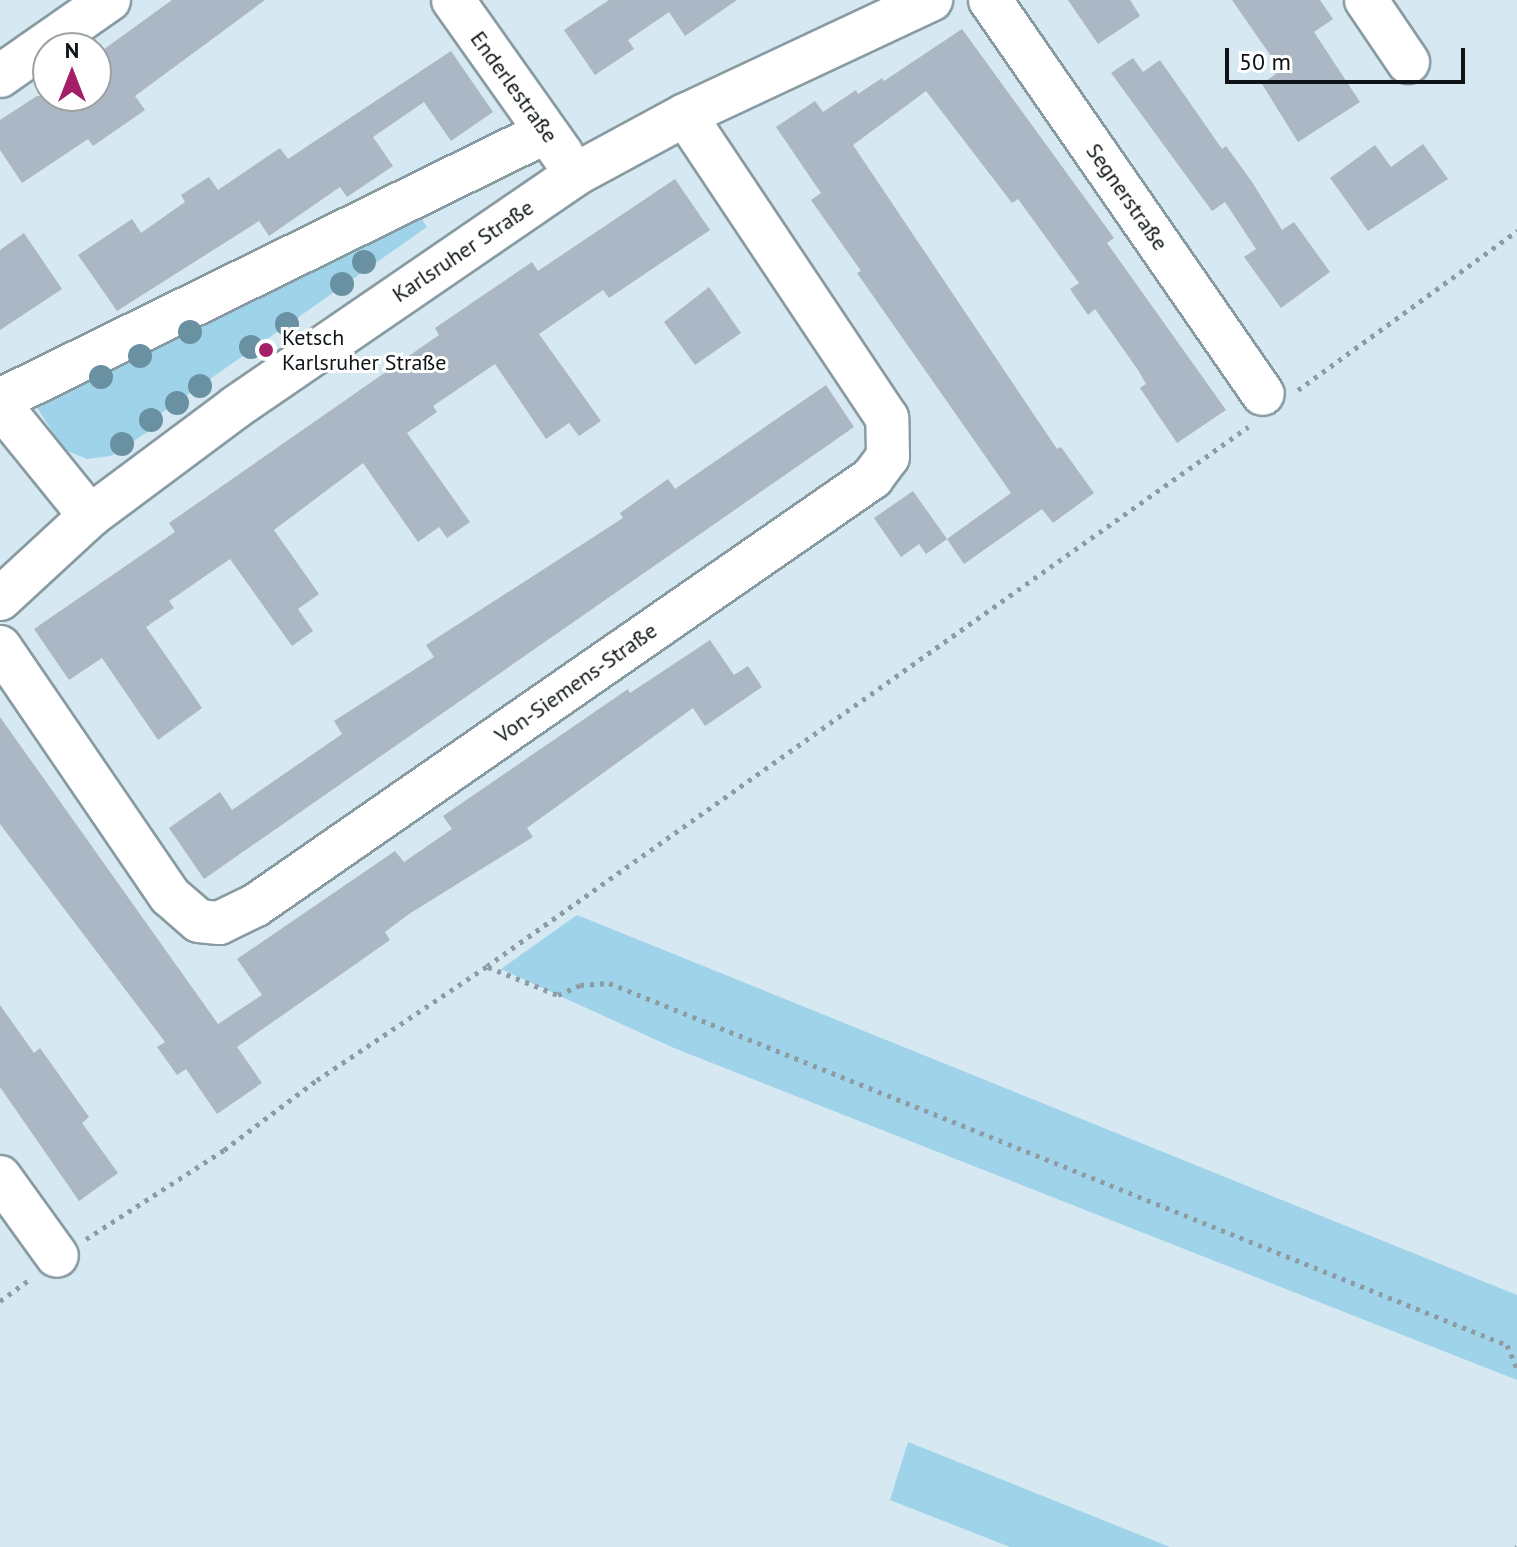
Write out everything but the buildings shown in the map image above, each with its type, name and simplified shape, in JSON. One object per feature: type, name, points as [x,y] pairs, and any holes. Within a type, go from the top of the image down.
[{"type":"street","points":[[0,76],[109,0]]},
{"type":"street","name":"Enderlestraße","points":[[453,0],[576,174]]},
{"type":"street","name":"Karlsruher Straße","points":[[0,599],[90,516],[248,398],[576,174],[685,115],[931,0]]},
{"type":"street","name":"Segnerstraße","points":[[990,0],[1269,405]]},
{"type":"street","points":[[1366,0],[1408,62]]},
{"type":"street","name":"Von-Siemens-Straße","points":[[0,647],[170,896],[199,921],[219,923],[256,905],[872,478],[888,457],[887,418],[685,115]]},
{"type":"street","points":[[90,516],[0,402],[546,132]]},
{"type":"street","points":[[0,1177],[57,1256]]},
{"type":"path","points":[[57,1256],[144,1204],[487,966],[1269,405],[1517,231]]},
{"type":"path","points":[[487,966],[558,995],[580,985],[609,983],[1507,1345],[1517,1368]]},
{"type":"shaded area","points":[[415,209],[427,227],[160,414],[158,425],[111,456],[87,459],[63,449],[33,401]]},
{"type":"shaded area","points":[[577,915],[1517,1295],[1517,1380],[674,1048],[501,969]]},
{"type":"shaded area","points":[[908,1442],[1170,1547],[1010,1547],[890,1500]]},
{"type":"place","name":"Ketsch Karlsruher Straße","points":[[266,350]]}]
